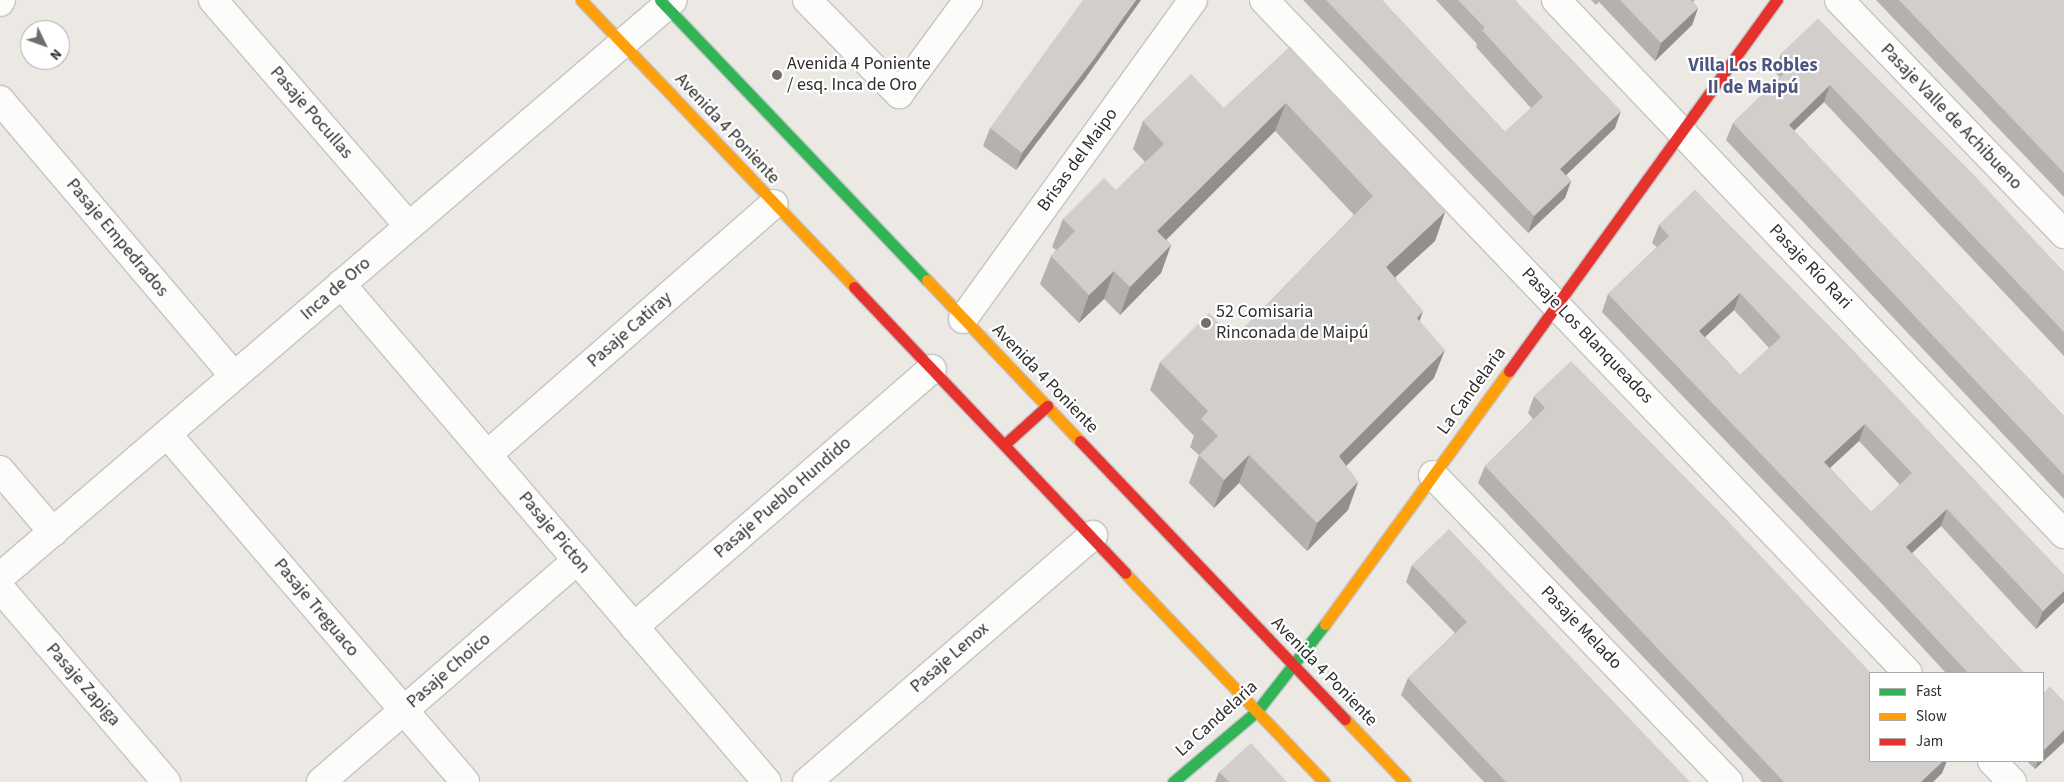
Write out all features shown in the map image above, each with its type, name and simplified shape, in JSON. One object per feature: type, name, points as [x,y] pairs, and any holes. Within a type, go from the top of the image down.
[{"type":"street","name":"Pasaje Pocullas","points":[[212,0],[409,226]]},
{"type":"street","name":"Avenida 4 Poniente","points":[[581,0],[774,204],[1093,535],[1324,782]]},
{"type":"street","points":[[807,0],[899,94],[968,0]]},
{"type":"street","name":"Brisas del Maipo","points":[[963,319],[1193,0]]},
{"type":"street","name":"Pasaje Los Blanqueados","points":[[1264,0],[1907,672]]},
{"type":"street","name":"Pasaje Río Rari","points":[[1556,0],[2064,534]]},
{"type":"street","name":"La Candelaria","points":[[1173,782],[1257,711],[1295,666],[1777,0]]},
{"type":"street","name":"Pasaje Valle de Achibueno","points":[[1839,0],[2064,234]]},
{"type":"street","name":"Inca de Oro","points":[[0,578],[622,44],[666,2]]},
{"type":"street","name":"Avenida 4 Poniente","points":[[666,2],[963,319],[1405,782]]},
{"type":"street","name":"Pasaje Empedrados","points":[[0,100],[234,376]]},
{"type":"street","name":"Pasaje Catiray","points":[[487,455],[774,204]]},
{"type":"street","name":"Pasaje Picton","points":[[341,284],[767,782]]},
{"type":"street","name":"Pasaje Pueblo Hundido","points":[[634,627],[932,369]]},
{"type":"street","points":[[1005,444],[1047,406]]},
{"type":"street","name":"Pasaje Treguaco","points":[[168,434],[465,782]]},
{"type":"street","points":[[0,470],[53,532]]},
{"type":"street","name":"Pasaje Melado","points":[[1433,475],[1728,782]]},
{"type":"street","name":"Pasaje Lenox","points":[[807,782],[1093,535]]},
{"type":"street","name":"Pasaje Choico","points":[[321,782],[577,560]]},
{"type":"street","name":"Pasaje Zapiga","points":[[0,588],[166,782]]},
{"type":"street","points":[[1993,762],[2012,782]]},
{"type":"building","points":[[1083,0],[1136,0],[1094,59],[1022,153],[990,128]]},
{"type":"building","points":[[1326,0],[1382,0],[1505,132],[1543,97],[1482,30],[1485,28],[1458,0],[1515,0],[1621,111],[1560,169],[1571,181],[1534,216]]},
{"type":"building","points":[[1620,0],[1691,0],[1698,8],[1661,43]]},
{"type":"building","points":[[1899,0],[2064,0],[2064,173]]},
{"type":"building","points":[[1818,19],[1973,174],[2064,272],[2064,332],[1830,85],[1789,125],[2064,416],[2064,475],[1733,123],[1792,66],[1781,54]]},
{"type":"building","points":[[1290,47],[1445,212],[1386,267],[1423,311],[1417,318],[1445,350],[1339,456],[1358,482],[1317,523],[1249,455],[1224,480],[1199,455],[1218,436],[1201,419],[1208,411],[1160,362],[1209,313],[1234,338],[1373,196],[1286,103],[1157,231],[1171,245],[1130,287],[1114,271],[1089,295],[1051,256],[1075,231],[1063,219],[1104,178],[1116,190],[1164,144],[1143,121],[1191,74],[1224,108]]},
{"type":"building","points":[[1695,190],[1849,346],[2064,575],[2064,591],[2043,611],[1947,509],[1906,547],[2023,672],[1967,672],[1608,294],[1669,236],[1659,225]],"holes":[[[1740,293],[1781,337],[1740,375],[1699,331]],[[1865,424],[1912,473],[1871,512],[1824,462]]]},
{"type":"building","points":[[1571,361],[1725,518],[1870,672],[1869,762],[1942,762],[1921,782],[1784,782],[1485,466],[1545,408],[1534,396]]},
{"type":"building","points":[[1449,529],[1690,782],[1506,782],[1408,678],[1467,622],[1412,565]]},
{"type":"building","points":[[2050,687],[2064,702],[2064,730],[2044,750],[2044,693]]},
{"type":"building","points":[[1251,743],[1287,782],[1229,782],[1219,772]]},
{"type":"traffic: fast","points":[[660,0],[927,280]]},
{"type":"traffic: fast","points":[[1173,782],[1257,711],[1325,624]]},
{"type":"traffic: slow","points":[[581,0],[854,287]]},
{"type":"traffic: slow","points":[[927,280],[1080,441]]},
{"type":"traffic: slow","points":[[1325,624],[1509,371]]},
{"type":"traffic: slow","points":[[1125,573],[1324,782]]},
{"type":"traffic: slow","points":[[1345,719],[1405,782]]},
{"type":"traffic: jam","points":[[1509,371],[1777,0]]},
{"type":"traffic: jam","points":[[854,287],[1125,573]]},
{"type":"traffic: jam","points":[[1005,444],[1047,406]]},
{"type":"traffic: jam","points":[[1080,441],[1345,719]]},
{"type":"place","name":"Avenida 4 Poniente / esq. Inca de Oro","points":[[777,75]]},
{"type":"place","name":"52 Comisaria Rinconada de Maipú","points":[[1206,323]]},
{"type":"district","name":"Villa Los Robles II de Maipú","points":[[1753,77]]}]
